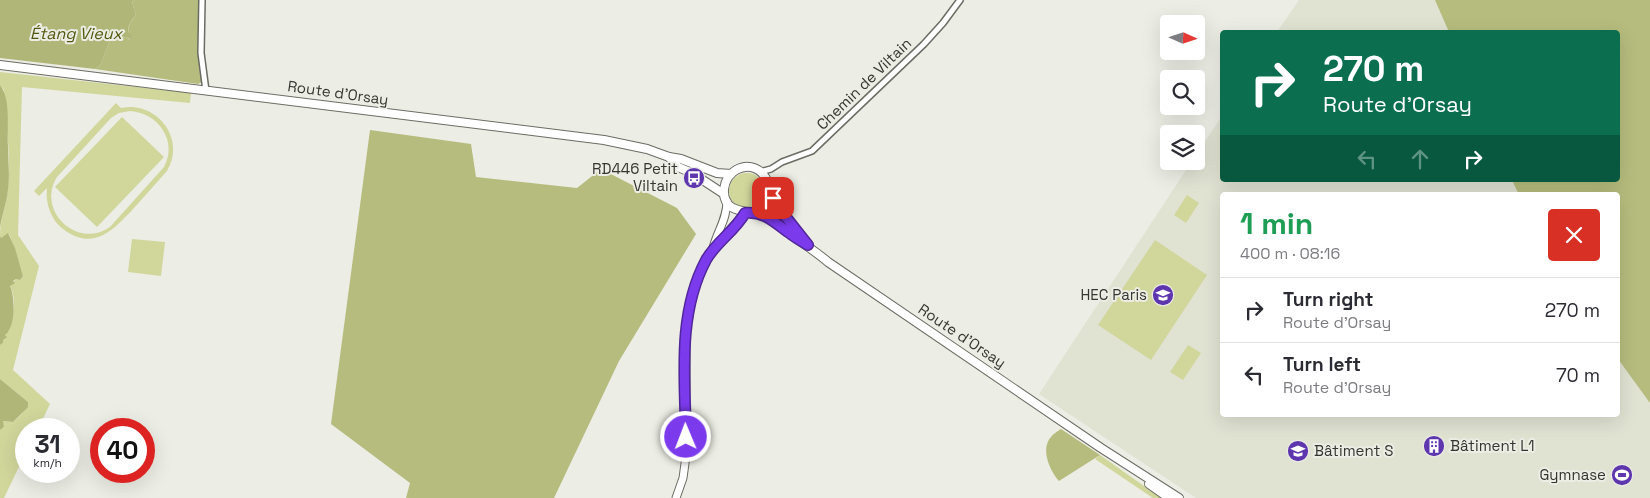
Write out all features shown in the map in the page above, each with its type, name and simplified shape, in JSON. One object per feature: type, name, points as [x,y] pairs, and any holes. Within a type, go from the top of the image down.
[{"type":"main road","name":"Route d'Orsay","points":[[0,65],[604,140],[647,149],[681,159],[717,173],[731,174]]},
{"type":"main road","name":"Route d'Orsay","points":[[670,157],[678,167],[692,173],[726,198]]},
{"type":"main road","points":[[742,168],[754,169],[760,172],[768,181],[770,188],[766,203],[760,209],[749,212],[738,211],[726,198],[726,180],[731,174],[742,168]]},
{"type":"main road","name":"Route d'Orsay","points":[[769,196],[773,198],[808,245]]},
{"type":"main road","name":"Route d'Orsay","points":[[749,212],[769,217],[828,262],[1101,448],[1179,498]]},
{"type":"main road","name":"Route d'Orsay","points":[[1101,448],[1169,498]]},
{"type":"street","points":[[202,0],[201,53],[206,91]]},
{"type":"street","name":"Chemin de Viltain","points":[[760,172],[812,151],[924,44],[960,0]]},
{"type":"street","points":[[768,181],[771,169]]},
{"type":"street","points":[[676,498],[683,478],[686,456],[686,329],[698,279],[725,219],[726,198]]},
{"type":"street","points":[[713,249],[749,212]]},
{"type":"shaded area","points":[[135,0],[199,0],[198,52],[202,82],[198,84],[95,69],[101,64],[110,40],[127,37],[130,40],[128,29],[136,15],[132,2]]},
{"type":"shaded area","name":"HEC Paris","points":[[1299,0],[1650,0],[1650,498],[1196,498],[1039,394],[1186,170],[1205,170],[1205,142],[1220,119],[1220,182],[1620,182],[1620,30],[1278,30]]},
{"type":"shaded area","points":[[1435,0],[1650,0],[1650,403],[1620,362],[1620,192],[1518,192],[1513,182],[1620,182],[1620,30],[1448,30]]},
{"type":"shaded area","points":[[0,72],[191,93],[190,103],[22,87],[18,235],[39,266],[13,370],[50,404],[43,418],[18,418],[28,402],[0,379],[0,345],[3,343],[14,307],[13,293],[10,286],[16,279],[20,280],[23,276],[9,234],[0,238],[7,193],[9,163],[4,90],[0,85]]},
{"type":"shaded area","points":[[116,103],[121,108],[134,107],[146,110],[165,124],[173,147],[172,159],[167,171],[118,224],[102,235],[84,239],[74,236],[63,229],[55,221],[50,211],[47,188],[39,196],[34,191]],"holes":[[[130,111],[150,117],[163,130],[169,148],[164,167],[110,227],[97,233],[85,234],[73,230],[63,223],[56,213],[52,202],[52,190],[57,177],[111,118],[119,113]]]},
{"type":"shaded area","points":[[122,117],[164,157],[97,227],[55,187]]},
{"type":"shaded area","points":[[370,130],[471,144],[476,177],[577,188],[601,169],[677,208],[696,234],[619,361],[554,498],[406,498],[410,483],[331,424]]},
{"type":"shaded area","points":[[747,173],[759,179],[765,191],[759,203],[747,209],[735,203],[729,191],[735,179]]},
{"type":"shaded area","points":[[1187,195],[1199,203],[1186,223],[1174,215]]},
{"type":"shaded area","points":[[132,239],[165,242],[161,276],[128,272]]},
{"type":"shaded area","points":[[1155,240],[1207,275],[1151,360],[1098,325]]},
{"type":"shaded area","points":[[1188,345],[1201,353],[1183,380],[1170,372]]},
{"type":"shaded area","points":[[15,420],[15,475],[4,498],[0,498],[0,430],[4,427],[2,421],[13,422]]},
{"type":"shaded area","points":[[1061,429],[1100,455],[1059,481],[1052,472],[1046,448],[1052,436]]},
{"type":"shaded area","points":[[1100,455],[1161,498],[1153,498],[1095,459]]},
{"type":"water","name":"Étang Vieux","points":[[0,0],[135,0],[132,2],[136,15],[130,22],[128,29],[132,36],[131,40],[127,37],[110,40],[101,64],[95,69],[0,58]]},
{"type":"water","points":[[0,85],[6,98],[8,114],[9,184],[0,228]]},
{"type":"water","points":[[8,233],[15,248],[23,276],[20,280],[16,279],[13,281],[15,283],[10,286],[14,304],[13,319],[9,331],[5,335],[7,337],[0,345],[0,236],[1,238]]},
{"type":"water","points":[[0,379],[28,402],[28,407],[13,422],[3,421],[4,427],[0,430]]},
{"type":"place","name":"RD446 Petit Viltain","points":[[694,178]]},
{"type":"place","name":"HEC Paris","points":[[1163,295]]},
{"type":"place","name":"Bâtiment L1","points":[[1434,446]]},
{"type":"place","name":"Bâtiment S","points":[[1298,451]]},
{"type":"place","name":"Gymnase","points":[[1622,475]]},
{"type":"route","points":[[686,437],[686,329],[692,298],[706,260],[713,249],[745,213],[753,212],[769,217],[808,245],[773,198]]}]
